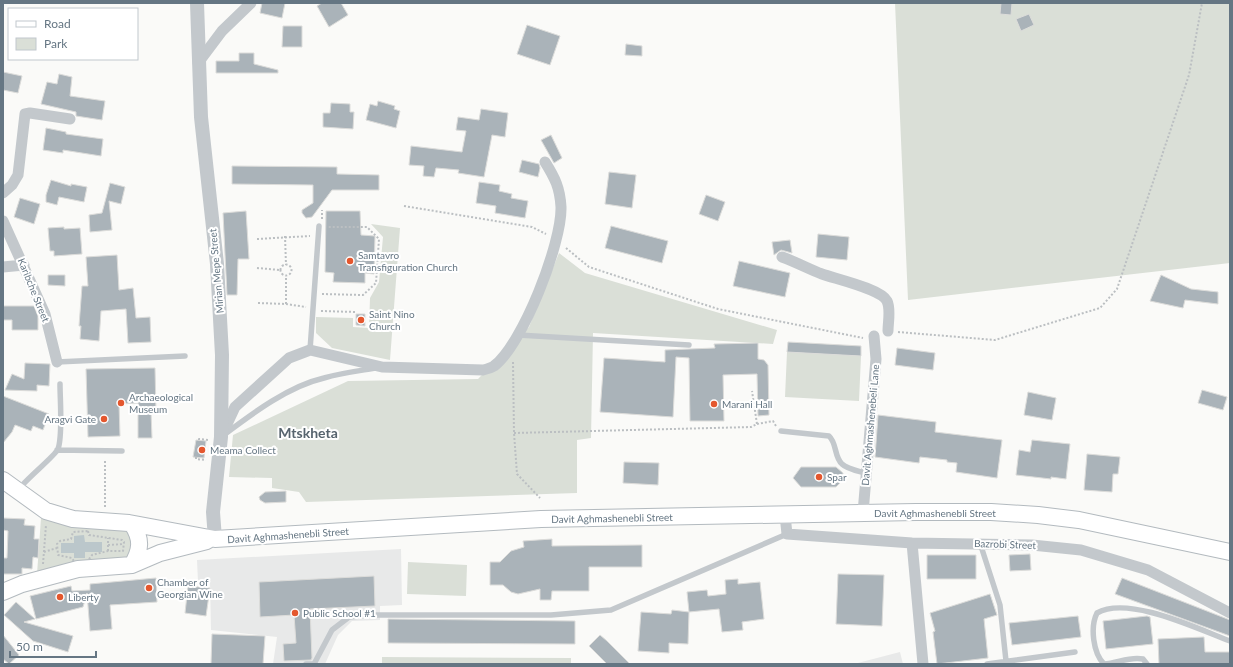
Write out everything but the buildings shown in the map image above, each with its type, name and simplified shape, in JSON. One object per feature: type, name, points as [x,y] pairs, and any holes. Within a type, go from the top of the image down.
[{"type":"main road","name":"Davit Aghmashenebli Street","points":[[3,480],[46,511],[73,519],[132,524],[215,539],[541,519],[984,512],[1038,515],[1120,528],[1160,539],[1230,552]]},
{"type":"main road","points":[[132,524],[138,533],[140,544],[138,556],[132,565]]},
{"type":"main road","points":[[3,592],[42,578],[78,569],[132,565],[160,553],[215,539]]},
{"type":"street","name":"Mirian Mepe Street","points":[[197,3],[201,117],[218,280],[222,355],[215,438],[215,539]]},
{"type":"street","points":[[198,63],[222,31],[251,3]]},
{"type":"street","points":[[3,193],[18,175],[23,118],[25,114],[30,113],[70,119]]},
{"type":"street","points":[[215,438],[235,407],[289,358],[310,350],[382,367],[483,370],[493,366],[506,353],[518,335],[545,278],[557,240],[561,208],[557,182],[545,162]]},
{"type":"street","name":"Karibche Street","points":[[3,221],[45,314],[57,362]]},
{"type":"street","points":[[782,257],[822,274],[865,287],[884,296],[888,302],[889,310],[888,331]]},
{"type":"street","points":[[3,267],[24,265]]},
{"type":"street","name":"Davit Aghmashenebeli Lane","points":[[862,513],[876,359],[874,336]]},
{"type":"street","points":[[785,515],[787,534]]},
{"type":"street","name":"Bazrobi Street","points":[[787,534],[912,543],[1032,545],[1081,550],[1148,570],[1230,613]]},
{"type":"street","points":[[912,543],[923,664]]},
{"type":"lane","points":[[310,350],[319,226]]},
{"type":"lane","points":[[518,335],[689,345]]},
{"type":"lane","points":[[57,362],[185,356]]},
{"type":"lane","points":[[215,438],[254,412],[298,388],[323,378],[382,367]]},
{"type":"lane","points":[[18,491],[25,481],[57,450],[60,428],[60,384]]},
{"type":"lane","points":[[781,431],[829,436],[832,439],[841,463],[845,467],[865,473]]},
{"type":"lane","points":[[57,450],[122,451]]},
{"type":"lane","points":[[306,664],[314,664],[332,630],[349,617],[374,615],[551,615],[611,610],[787,534]]},
{"type":"lane","points":[[980,543],[1000,605],[1006,661]]},
{"type":"lane","points":[[1147,664],[1143,659],[1136,658],[1114,664],[1104,664],[1098,658],[1093,632],[1093,623],[1097,613],[1104,609],[1119,607],[1154,613],[1230,641]]},
{"type":"lane","points":[[987,664],[1075,652]]},
{"type":"path","points":[[888,331],[995,340],[1100,308],[1116,289],[1189,75],[1202,3]]},
{"type":"path","points":[[404,206],[532,227],[557,240],[589,267],[718,309],[862,338],[874,336]]},
{"type":"path","points":[[315,294],[363,296],[376,283],[379,239],[367,227],[319,226]]},
{"type":"path","points":[[257,239],[285,236],[311,236]]},
{"type":"path","points":[[285,236],[286,265]]},
{"type":"path","points":[[280,270],[286,265]]},
{"type":"path","points":[[286,265],[292,270],[291,273],[286,276]]},
{"type":"path","points":[[257,268],[280,270],[286,276],[286,304]]},
{"type":"path","points":[[258,303],[286,304],[308,307]]},
{"type":"path","points":[[314,311],[356,312]]},
{"type":"path","points":[[506,353],[513,362],[514,433],[517,474],[540,498]]},
{"type":"path","points":[[752,391],[757,424]]},
{"type":"path","points":[[514,433],[751,427],[757,424],[773,421],[781,431]]},
{"type":"path","points":[[199,440],[215,438]]},
{"type":"path","points":[[105,451],[105,508]]},
{"type":"path","points":[[196,457],[196,459],[206,460]]},
{"type":"path","points":[[42,578],[46,520]]},
{"type":"path","points":[[88,531],[88,535],[93,537],[108,538],[122,540],[124,544],[123,550],[108,551],[92,555],[87,562],[74,563],[72,558],[58,555],[57,544],[60,541],[71,539],[73,532],[88,531]]},
{"type":"path","points":[[108,538],[108,551]]},
{"type":"path","points":[[108,545],[124,544]]},
{"type":"path","points":[[44,552],[57,548]]},
{"type":"shaded area","points":[[84,535],[85,542],[102,542],[102,552],[85,552],[85,558],[74,558],[74,553],[61,553],[61,543],[74,543],[74,536]]},
{"type":"shaded area","name":"Public School #1","points":[[401,549],[402,605],[380,606],[380,620],[352,621],[338,635],[325,664],[273,664],[277,637],[211,630],[210,582],[198,582],[197,560]]},
{"type":"shaded area","points":[[900,652],[903,664],[854,664]]},
{"type":"green space","points":[[895,3],[1230,3],[1230,263],[908,300]]},
{"type":"green space","points":[[371,224],[400,228],[390,360],[332,348],[316,333],[316,317],[353,318],[353,327],[369,328],[370,298],[379,282],[383,237]]},
{"type":"green space","points":[[559,253],[585,273],[777,330],[773,344],[593,333],[591,438],[577,440],[577,493],[306,502],[299,492],[272,488],[272,478],[229,477],[233,435],[348,381],[478,379],[529,327]]},
{"type":"green space","points":[[787,352],[861,356],[859,401],[785,397]]},
{"type":"green space","points":[[41,518],[128,530],[134,549],[127,557],[115,561],[37,574]]},
{"type":"green space","points":[[408,562],[467,565],[466,596],[407,594]]},
{"type":"green space","points":[[382,657],[571,658],[571,664],[382,664]]},
{"type":"place","name":"Samtavro Transfiguration Church","points":[[350,261]]},
{"type":"place","name":"Saint Nino Church","points":[[361,320]]},
{"type":"place","name":"Archaeological Museum","points":[[121,403]]},
{"type":"place","name":"Marani Hall","points":[[714,404]]},
{"type":"place","name":"Aragvi Gate","points":[[104,419]]},
{"type":"place","name":"Meama Collect","points":[[202,450]]},
{"type":"place","name":"Spar","points":[[819,477]]},
{"type":"place","name":"Chamber of Georgian Wine","points":[[149,588]]},
{"type":"place","name":"Liberty","points":[[60,597]]},
{"type":"place","name":"Public School #1","points":[[295,613]]},
{"type":"district","name":"Mtskheta","points":[[308,433]]}]
